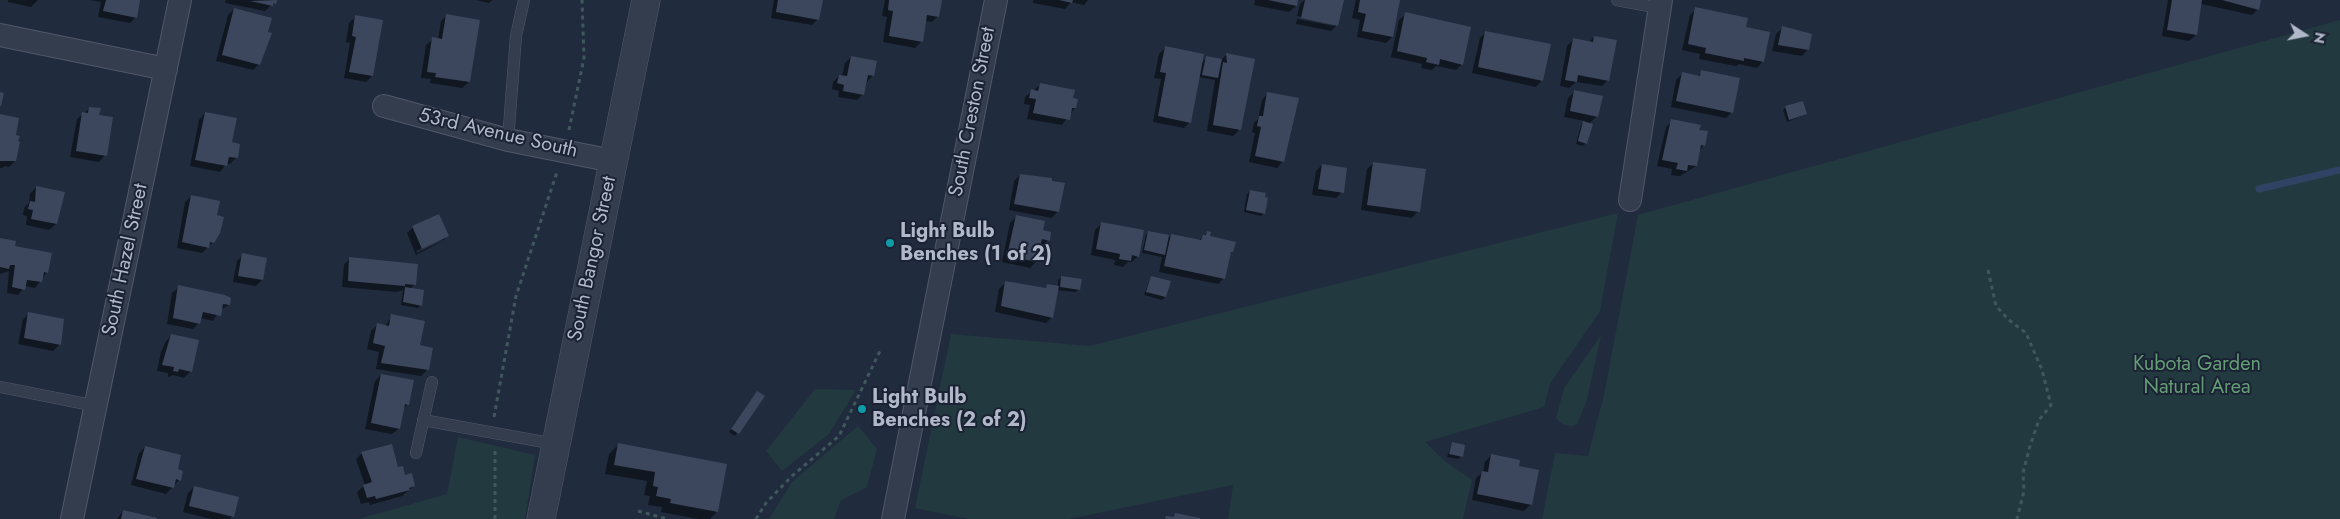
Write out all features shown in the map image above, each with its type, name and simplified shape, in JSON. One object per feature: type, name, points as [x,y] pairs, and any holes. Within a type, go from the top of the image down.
[{"type":"street","name":"South Hazel Street","points":[[72,519],[180,0]]},
{"type":"street","name":"South Bangor Street","points":[[540,519],[646,0]]},
{"type":"street","name":"South Creston Street","points":[[893,519],[996,0]]},
{"type":"street","points":[[1630,200],[1660,4]]},
{"type":"street","points":[[0,34],[166,69]]},
{"type":"street","name":"53rd Avenue South","points":[[384,106],[508,140],[613,161]]},
{"type":"lane","points":[[508,140],[516,36],[524,0]]},
{"type":"lane","points":[[1616,0],[1660,4]]},
{"type":"lane","points":[[416,453],[432,382]]},
{"type":"lane","points":[[0,387],[96,406]]},
{"type":"lane","points":[[423,420],[555,444]]},
{"type":"path","points":[[495,519],[494,417],[516,296],[564,151],[584,58],[582,0]]},
{"type":"path","points":[[1988,270],[1996,306],[2009,320],[2026,333],[2042,370],[2052,406],[2039,420],[2030,446],[2023,473],[2024,491],[2017,519]]},
{"type":"path","points":[[756,519],[766,503],[792,476],[839,436],[880,351]]},
{"type":"path","points":[[638,511],[667,519]]},
{"type":"green space","name":"Kubota Garden Natural Area","points":[[2340,20],[2340,519],[1542,519],[1555,453],[1588,456],[1604,395],[1638,215]]},
{"type":"green space","points":[[1618,213],[1600,311],[1550,384],[1544,407],[1425,442],[1446,462],[1472,480],[1463,519],[1228,519],[1233,485],[1069,519],[969,519],[915,508],[951,334],[1090,346]]},
{"type":"green space","points":[[1601,335],[1587,400],[1577,424],[1572,426],[1562,424],[1556,418],[1564,388]]},
{"type":"green space","points":[[815,389],[856,390],[829,434],[782,471],[766,451]]},
{"type":"green space","points":[[858,426],[877,449],[867,487],[841,500],[834,519],[769,519],[792,482]]},
{"type":"green space","points":[[458,437],[535,455],[525,519],[359,519],[447,494]]},
{"type":"building","points":[[106,0],[140,0],[137,18],[103,11]]},
{"type":"building","points":[[277,0],[276,4],[273,3],[273,6],[250,1]]},
{"type":"building","points":[[778,0],[823,0],[819,20],[776,12]]},
{"type":"building","points":[[889,0],[942,0],[939,17],[927,15],[923,42],[889,36],[893,11],[888,10]]},
{"type":"building","points":[[1059,0],[1073,0],[1072,3]]},
{"type":"building","points":[[1268,0],[1298,0],[1297,6]]},
{"type":"building","points":[[1305,0],[1344,0],[1338,26],[1301,18]]},
{"type":"building","points":[[1360,0],[1400,0],[1393,37],[1362,31],[1366,14],[1358,12]]},
{"type":"building","points":[[2172,0],[2202,0],[2197,35],[2167,30]]},
{"type":"building","points":[[2222,0],[2261,0],[2259,10]]},
{"type":"building","points":[[1695,7],[1748,18],[1746,27],[1770,32],[1764,62],[1744,58],[1744,61],[1705,53],[1706,48],[1688,44]]},
{"type":"building","points":[[234,8],[272,18],[268,32],[272,33],[260,65],[222,55]]},
{"type":"building","points":[[1405,12],[1471,27],[1463,65],[1440,59],[1439,65],[1426,62],[1427,58],[1397,51]]},
{"type":"building","points":[[446,14],[480,20],[470,82],[435,77],[436,73],[427,72],[432,37],[442,39]]},
{"type":"building","points":[[355,15],[383,20],[373,76],[349,72],[356,37],[352,36]]},
{"type":"building","points":[[1782,26],[1812,34],[1809,50],[1778,45]]},
{"type":"building","points":[[1485,31],[1551,44],[1543,81],[1478,67]]},
{"type":"building","points":[[1594,36],[1617,40],[1609,81],[1578,75],[1577,82],[1565,80],[1573,38],[1593,42]]},
{"type":"building","points":[[1165,46],[1204,54],[1191,123],[1158,116],[1166,73],[1160,72]]},
{"type":"building","points":[[1226,53],[1255,59],[1241,130],[1213,125],[1223,62],[1227,63]]},
{"type":"building","points":[[851,56],[877,61],[874,76],[868,75],[864,95],[843,91],[844,85],[837,83],[839,75],[847,76]]},
{"type":"building","points":[[1206,56],[1222,59],[1218,78],[1202,75]]},
{"type":"building","points":[[1701,70],[1740,78],[1733,113],[1676,101],[1682,72],[1700,76]]},
{"type":"building","points":[[1040,83],[1075,90],[1073,98],[1078,99],[1076,108],[1072,108],[1070,120],[1033,113],[1036,99],[1029,98],[1031,89],[1038,91]]},
{"type":"building","points":[[1574,90],[1603,96],[1598,117],[1570,111]]},
{"type":"building","points":[[0,92],[4,93],[1,106],[0,106]]},
{"type":"building","points":[[1267,92],[1299,98],[1284,162],[1255,156],[1261,127],[1257,126],[1259,116],[1263,116]]},
{"type":"building","points":[[1803,101],[1807,114],[1789,120],[1785,106]]},
{"type":"building","points":[[89,107],[101,108],[99,115],[113,117],[107,156],[76,151],[82,112],[88,113]]},
{"type":"building","points":[[205,112],[237,118],[232,142],[240,144],[238,158],[229,157],[227,166],[195,160]]},
{"type":"building","points":[[0,114],[19,118],[16,135],[20,136],[18,141],[20,142],[16,161],[0,161]]},
{"type":"building","points":[[1671,119],[1701,125],[1699,130],[1708,131],[1705,146],[1701,145],[1697,166],[1688,165],[1687,171],[1676,169],[1678,163],[1662,160]]},
{"type":"building","points":[[1583,121],[1593,124],[1587,144],[1578,141]]},
{"type":"building","points":[[1373,162],[1426,169],[1420,212],[1367,205]]},
{"type":"building","points":[[1322,164],[1347,168],[1344,193],[1318,189]]},
{"type":"building","points":[[1020,174],[1052,178],[1052,181],[1065,183],[1059,212],[1014,204]]},
{"type":"building","points":[[36,186],[65,192],[57,224],[31,219],[33,210],[28,209],[30,201],[35,202]]},
{"type":"building","points":[[1250,190],[1266,193],[1265,197],[1268,198],[1265,214],[1246,210]]},
{"type":"building","points":[[191,195],[220,201],[217,215],[224,217],[220,233],[214,243],[210,242],[209,248],[182,242]]},
{"type":"building","points":[[439,214],[449,236],[422,249],[412,226]]},
{"type":"building","points":[[1016,215],[1045,221],[1043,230],[1051,232],[1050,241],[1042,239],[1037,262],[1007,256]]},
{"type":"building","points":[[1101,222],[1144,230],[1139,257],[1132,255],[1131,261],[1119,259],[1120,254],[1096,249]]},
{"type":"building","points":[[1148,231],[1169,235],[1165,255],[1144,250]]},
{"type":"building","points":[[1207,231],[1211,232],[1210,236],[1236,242],[1233,252],[1231,252],[1225,279],[1164,266],[1171,234],[1201,240]]},
{"type":"building","points":[[0,238],[16,241],[15,246],[52,253],[48,273],[44,272],[42,282],[27,280],[25,290],[12,287],[15,265],[10,265],[9,269],[0,267]]},
{"type":"building","points":[[242,253],[267,258],[263,280],[238,276]]},
{"type":"building","points":[[349,257],[418,264],[416,285],[405,284],[405,286],[348,281]]},
{"type":"building","points":[[1061,276],[1082,279],[1080,290],[1060,287]]},
{"type":"building","points":[[1151,276],[1171,281],[1166,297],[1146,292]]},
{"type":"building","points":[[1005,281],[1046,288],[1047,284],[1059,286],[1053,318],[1001,306]]},
{"type":"building","points":[[178,285],[225,295],[231,298],[230,305],[223,304],[221,316],[203,312],[200,324],[173,318]]},
{"type":"building","points":[[405,287],[424,290],[422,306],[403,302]]},
{"type":"building","points":[[28,312],[64,319],[61,345],[24,338]]},
{"type":"building","points":[[391,314],[425,321],[420,345],[433,348],[429,370],[381,363],[385,346],[373,343],[377,323],[389,326]]},
{"type":"building","points":[[171,334],[199,340],[192,372],[179,369],[178,372],[173,371],[174,367],[162,365]]},
{"type":"building","points":[[381,374],[414,380],[409,405],[405,404],[400,429],[371,423]]},
{"type":"building","points":[[757,391],[765,396],[739,434],[731,429]]},
{"type":"building","points":[[1452,442],[1465,445],[1463,457],[1449,454]]},
{"type":"building","points":[[618,443],[727,464],[718,512],[670,503],[671,499],[656,496],[658,487],[653,486],[655,472],[614,465]]},
{"type":"building","points":[[392,444],[398,467],[403,466],[405,475],[412,473],[415,486],[409,488],[410,490],[376,499],[375,496],[367,498],[363,485],[372,482],[361,452]]},
{"type":"building","points":[[145,446],[181,455],[178,469],[183,471],[181,481],[176,479],[174,488],[136,479]]},
{"type":"building","points":[[1491,454],[1520,460],[1519,466],[1539,470],[1532,505],[1477,494],[1482,471],[1488,472]]},
{"type":"building","points":[[194,486],[239,497],[234,517],[189,506]]},
{"type":"building","points":[[123,510],[157,518],[157,519],[121,519]]},
{"type":"building","points":[[1175,513],[1200,519],[1165,519],[1166,516],[1174,517]]},
{"type":"waterway","points":[[2259,189],[2340,170]]},
{"type":"place","name":"Light Bulb Benches (1 of 2)","points":[[890,243]]},
{"type":"place","name":"Light Bulb Benches (2 of 2)","points":[[862,409]]}]
